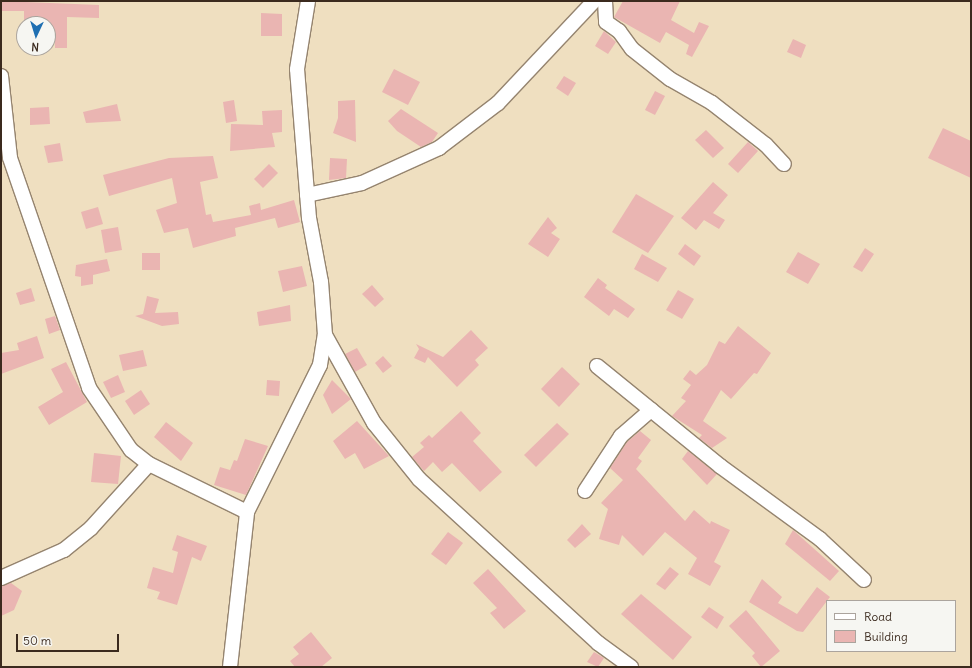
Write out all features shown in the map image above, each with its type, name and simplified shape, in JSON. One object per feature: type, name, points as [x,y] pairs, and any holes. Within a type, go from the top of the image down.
[{"type":"street","points":[[230,667],[247,512],[320,365],[325,335],[322,282],[307,196],[298,69],[308,1]]},
{"type":"street","points":[[307,196],[362,183],[439,148],[498,103],[594,1]]},
{"type":"street","points":[[605,1],[606,22],[619,31],[632,49],[670,79],[712,103],[766,145],[784,164]]},
{"type":"street","points":[[1,76],[10,158],[89,388],[131,450],[149,464],[247,512]]},
{"type":"street","points":[[325,335],[374,423],[419,479],[598,643],[631,667]]},
{"type":"street","points":[[597,366],[651,410],[820,539],[864,580]]},
{"type":"street","points":[[585,491],[621,436],[651,410]]},
{"type":"street","points":[[1,578],[64,550],[91,528],[149,464]]},
{"type":"building","points":[[1,1],[99,5],[99,18],[67,17],[67,48],[56,48],[56,16],[24,16],[24,11],[1,11]]},
{"type":"building","points":[[623,1],[680,1],[671,20],[694,33],[699,22],[709,26],[692,57],[686,54],[689,45],[666,32],[660,43],[614,17]]},
{"type":"building","points":[[261,13],[282,14],[282,36],[261,36]]},
{"type":"building","points":[[604,31],[616,42],[608,54],[595,46]]},
{"type":"building","points":[[793,39],[806,45],[801,58],[787,52]]},
{"type":"building","points":[[394,69],[420,82],[408,105],[382,92]]},
{"type":"building","points":[[564,76],[576,83],[568,96],[556,88]]},
{"type":"building","points":[[655,91],[665,96],[655,115],[645,110]]},
{"type":"building","points":[[234,100],[237,121],[226,123],[223,102]]},
{"type":"building","points":[[355,100],[356,142],[333,133],[338,118],[338,101]]},
{"type":"building","points":[[117,104],[121,121],[86,123],[83,112]]},
{"type":"building","points":[[49,107],[50,124],[30,125],[30,108]]},
{"type":"building","points":[[401,109],[438,133],[432,142],[421,147],[397,131],[388,121]]},
{"type":"building","points":[[282,110],[282,132],[272,133],[275,147],[230,151],[231,124],[263,125],[262,111]]},
{"type":"building","points":[[943,128],[971,141],[971,178],[928,158]]},
{"type":"building","points":[[706,130],[724,148],[713,158],[695,140]]},
{"type":"building","points":[[748,142],[758,151],[738,173],[728,164]]},
{"type":"building","points":[[60,143],[63,161],[48,163],[44,146]]},
{"type":"building","points":[[213,156],[218,178],[200,182],[206,215],[211,214],[213,222],[251,215],[249,206],[260,203],[261,210],[294,200],[300,222],[278,228],[275,218],[235,228],[236,236],[193,248],[188,228],[164,233],[156,210],[177,203],[172,178],[109,196],[103,175],[169,158]]},
{"type":"building","points":[[330,158],[347,159],[346,178],[329,180]]},
{"type":"building","points":[[269,164],[278,173],[263,188],[254,179]]},
{"type":"building","points":[[713,182],[728,195],[713,213],[725,220],[719,229],[704,220],[696,230],[681,218]]},
{"type":"building","points":[[636,194],[674,216],[648,253],[612,232]]},
{"type":"building","points":[[98,207],[103,224],[86,229],[81,212]]},
{"type":"building","points":[[548,217],[557,228],[551,233],[560,239],[548,257],[528,244]]},
{"type":"building","points":[[118,227],[122,250],[105,253],[101,230]]},
{"type":"building","points":[[685,244],[701,256],[694,266],[678,254]]},
{"type":"building","points":[[865,248],[874,254],[862,272],[853,267]]},
{"type":"building","points":[[798,252],[820,264],[808,284],[786,272]]},
{"type":"building","points":[[142,253],[160,253],[160,270],[142,270]]},
{"type":"building","points":[[642,254],[667,268],[658,282],[634,269]]},
{"type":"building","points":[[107,259],[110,271],[93,275],[93,284],[81,286],[81,277],[75,276],[76,265]]},
{"type":"building","points":[[302,266],[307,286],[283,292],[278,271]]},
{"type":"building","points":[[598,278],[607,285],[605,288],[635,309],[628,318],[614,309],[609,316],[584,297]]},
{"type":"building","points":[[372,285],[384,299],[375,307],[362,294]]},
{"type":"building","points":[[31,288],[35,301],[20,305],[16,293]]},
{"type":"building","points":[[678,290],[694,299],[682,319],[666,310]]},
{"type":"building","points":[[147,296],[159,299],[155,313],[178,312],[179,324],[162,326],[135,316],[143,314]]},
{"type":"building","points":[[290,305],[291,321],[259,326],[257,312]]},
{"type":"building","points":[[55,316],[60,330],[49,334],[45,319]]},
{"type":"building","points":[[738,326],[771,353],[757,374],[754,373],[731,399],[721,390],[703,421],[727,438],[712,448],[699,438],[702,435],[672,416],[686,401],[681,398],[691,385],[683,379],[690,370],[696,375],[707,365],[719,341],[725,344]]},
{"type":"building","points":[[471,330],[488,348],[475,360],[479,365],[457,387],[428,357],[425,363],[414,358],[419,349],[416,344],[443,357]]},
{"type":"building","points":[[37,336],[44,358],[1,374],[1,353],[19,350],[17,343]]},
{"type":"building","points":[[357,348],[367,365],[355,372],[345,354]]},
{"type":"building","points":[[143,350],[147,366],[123,371],[119,355]]},
{"type":"building","points":[[383,356],[392,366],[383,373],[375,363]]},
{"type":"building","points":[[66,362],[87,402],[49,425],[38,407],[63,392],[51,369]]},
{"type":"building","points":[[562,367],[580,384],[559,407],[541,389]]},
{"type":"building","points":[[118,375],[125,392],[111,398],[103,382]]},
{"type":"building","points":[[267,380],[280,381],[279,396],[266,395]]},
{"type":"building","points":[[332,380],[351,399],[332,414],[323,395]]},
{"type":"building","points":[[141,390],[150,404],[134,415],[125,401]]},
{"type":"building","points":[[461,411],[481,433],[473,441],[502,472],[480,492],[452,463],[442,472],[433,462],[424,471],[412,457],[424,447],[420,443],[429,435],[432,438]]},
{"type":"building","points":[[357,421],[389,456],[364,469],[355,453],[345,459],[333,441]]},
{"type":"building","points":[[166,422],[193,443],[181,461],[154,437]]},
{"type":"building","points":[[557,423],[569,434],[536,467],[524,455]]},
{"type":"building","points":[[640,431],[651,440],[638,458],[642,461],[636,469],[685,521],[694,510],[710,524],[711,521],[730,530],[714,562],[721,566],[710,586],[688,574],[697,558],[665,532],[643,556],[622,535],[619,545],[599,539],[608,509],[601,503],[623,480],[610,468],[627,442]]},
{"type":"building","points":[[245,439],[268,446],[246,495],[214,485],[220,467],[230,470],[234,460],[237,461]]},
{"type":"building","points":[[688,451],[717,474],[707,485],[682,459]]},
{"type":"building","points":[[94,453],[121,456],[118,484],[91,482]]},
{"type":"building","points":[[582,524],[591,534],[575,548],[567,540]]},
{"type":"building","points":[[793,530],[839,571],[830,581],[785,544]]},
{"type":"building","points":[[448,532],[463,543],[446,565],[431,554]]},
{"type":"building","points":[[177,535],[207,546],[201,561],[192,557],[177,605],[157,599],[160,592],[147,588],[153,567],[173,573],[178,552],[172,550]]},
{"type":"building","points":[[670,567],[679,574],[665,590],[656,584]]},
{"type":"building","points":[[488,569],[526,611],[504,629],[490,613],[497,608],[473,583]]},
{"type":"building","points":[[762,579],[782,597],[778,603],[797,614],[817,587],[830,597],[826,600],[826,602],[803,632],[797,631],[749,602]]},
{"type":"building","points":[[11,583],[22,591],[14,610],[1,616],[1,586]]},
{"type":"building","points":[[641,594],[692,637],[673,660],[621,614]]},
{"type":"building","points":[[709,607],[724,617],[717,629],[701,617]]},
{"type":"building","points":[[746,610],[780,651],[761,667],[752,656],[755,653],[729,626]]},
{"type":"building","points":[[311,632],[332,658],[321,667],[295,667],[290,661],[299,654],[293,647]]},
{"type":"building","points":[[594,652],[604,658],[598,667],[587,662]]}]
